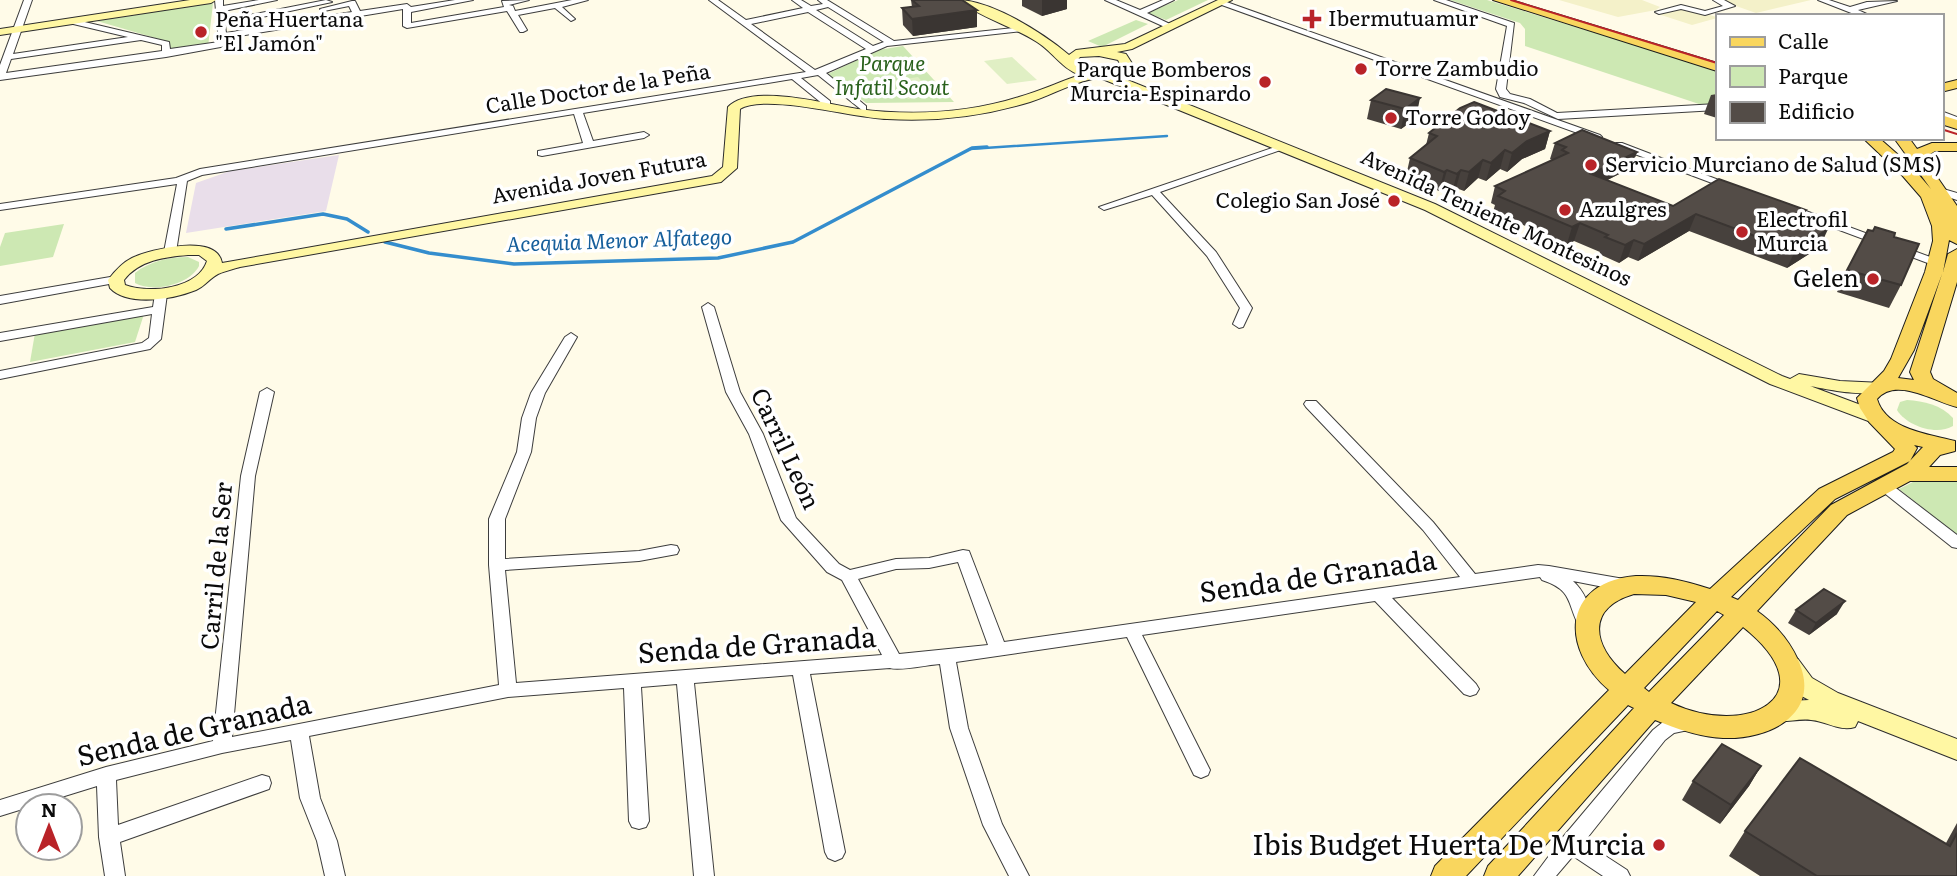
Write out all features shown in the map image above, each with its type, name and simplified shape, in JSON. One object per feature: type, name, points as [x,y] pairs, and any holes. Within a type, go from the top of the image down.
[{"type":"main road","points":[[1499,0],[1716,67]]},
{"type":"main road","points":[[1532,0],[1716,56]]},
{"type":"main road","points":[[1446,876],[1714,599],[1821,499],[1902,456],[1906,451],[1903,442],[1867,402],[1869,394],[1892,376],[1937,262],[1942,239],[1935,211],[1927,194],[1909,172],[1872,140]]},
{"type":"main road","points":[[1902,140],[1950,208],[1957,239]]},
{"type":"main road","points":[[1915,157],[1932,147],[1957,147]]},
{"type":"main road","points":[[1949,397],[1925,382],[1920,372],[1952,284],[1957,254]]},
{"type":"main road","points":[[1877,387],[1905,385],[1949,397]]},
{"type":"main road","points":[[1882,421],[1919,440],[1953,447]]},
{"type":"main road","points":[[1499,876],[1653,706],[1839,510],[1921,465],[1932,450],[1953,447]]},
{"type":"main road","points":[[1904,474],[1957,474]]},
{"type":"main road","points":[[1622,587],[1673,587],[1714,599],[1741,613],[1774,640],[1792,671],[1793,692],[1780,713],[1764,722],[1720,726],[1686,720],[1653,706],[1626,690],[1611,677],[1588,644],[1586,624],[1592,607],[1604,595],[1622,587]]},
{"type":"street","points":[[0,77],[30,0]]},
{"type":"street","points":[[0,32],[211,0]]},
{"type":"street","points":[[223,40],[219,5],[273,0]]},
{"type":"street","points":[[0,77],[166,54],[318,22],[389,0]]},
{"type":"street","points":[[408,10],[469,0]]},
{"type":"street","points":[[356,10],[407,6],[407,26],[508,6],[525,0]]},
{"type":"street","points":[[508,6],[554,5],[584,0]]},
{"type":"street","points":[[712,0],[863,108]]},
{"type":"street","points":[[796,0],[871,49]]},
{"type":"street","points":[[963,0],[1051,46],[1068,63]]},
{"type":"street","points":[[1109,0],[1170,26]]},
{"type":"street","points":[[1140,13],[1170,0]]},
{"type":"street","points":[[1438,0],[1511,25],[1501,89],[1506,95]]},
{"type":"street","points":[[1659,12],[1681,7],[1705,13],[1731,6],[1717,0]]},
{"type":"street","points":[[1822,0],[1862,14]]},
{"type":"street","points":[[1051,46],[1081,53],[1125,52],[1170,26],[1225,1],[1488,98],[1553,118],[1745,192]]},
{"type":"street","points":[[1851,10],[1867,4],[1893,1]]},
{"type":"street","points":[[744,23],[809,9],[825,2],[892,43]]},
{"type":"street","points":[[221,23],[327,4],[352,3],[356,10]]},
{"type":"street","points":[[327,4],[333,18]]},
{"type":"street","points":[[318,22],[316,13],[327,4]]},
{"type":"street","points":[[554,5],[571,19]]},
{"type":"street","points":[[508,6],[523,30]]},
{"type":"street","points":[[72,21],[166,44],[166,54]]},
{"type":"street","name":"Calle Doctor de la Peña","points":[[2,205],[178,181],[200,172],[817,73],[871,49],[892,43],[1022,29]]},
{"type":"street","points":[[9,57],[141,38]]},
{"type":"street","points":[[1120,78],[1127,65],[1125,52]]},
{"type":"street","name":"Avenida Joven Futura","points":[[213,265],[704,176],[718,167],[724,105],[728,99],[748,94],[863,108],[928,110],[993,102],[1051,81],[1065,73],[1068,63],[1081,53]]},
{"type":"street","name":"Avenida Teniente Montesinos","points":[[1068,63],[1077,70],[1120,78],[1456,219],[1789,386],[1882,421]]},
{"type":"street","name":"Avenida Joven Futura","points":[[213,265],[709,181],[729,169],[734,107],[742,100],[761,99],[868,114],[955,113],[1015,103],[1099,74]]},
{"type":"street","points":[[793,76],[827,103]]},
{"type":"street","points":[[1488,98],[1506,95],[1535,104],[1553,118],[1716,107]]},
{"type":"street","points":[[578,112],[589,145]]},
{"type":"street","points":[[542,153],[644,135]]},
{"type":"street","points":[[1104,207],[1284,148]]},
{"type":"street","points":[[170,251],[182,187],[182,182],[178,181]]},
{"type":"street","points":[[1940,191],[1957,197]]},
{"type":"street","points":[[1155,192],[1212,254],[1246,307],[1239,324]]},
{"type":"street","points":[[1771,201],[1937,262]]},
{"type":"street","points":[[0,218],[2,205]]},
{"type":"street","points":[[0,300],[116,281],[129,267],[170,251],[203,251],[213,265],[160,302],[0,337]]},
{"type":"street","points":[[116,281],[118,288],[127,293],[160,302]]},
{"type":"street","points":[[0,375],[146,346],[155,339],[160,302]]},
{"type":"street","name":"Carril León","points":[[708,307],[733,392],[756,434],[789,520],[833,568],[848,576],[895,663]]},
{"type":"street","points":[[508,690],[497,565],[497,519],[524,452],[529,418],[538,393],[571,337]]},
{"type":"street","name":"Avenida Teniente Montesinos","points":[[1729,355],[1770,371],[1811,382],[1877,387]]},
{"type":"street","name":"Carril de la Ser","points":[[222,746],[248,476],[267,392]]},
{"type":"street","points":[[1311,404],[1428,526],[1471,580]]},
{"type":"street","points":[[1882,485],[1957,543]]},
{"type":"street","points":[[497,565],[639,556],[671,550]]},
{"type":"street","points":[[848,576],[896,564],[929,563],[963,555],[998,650]]},
{"type":"street","name":"Senda de Granada","points":[[0,808],[106,775],[222,746],[508,690],[632,679],[895,663],[1526,573],[1549,571],[1600,582],[1646,585]]},
{"type":"street","name":"Senda de Granada","points":[[1526,573],[1555,578],[1571,588],[1580,599],[1586,624]]},
{"type":"street","points":[[1379,595],[1469,689]]},
{"type":"street","points":[[1131,629],[1201,770]]},
{"type":"street","points":[[947,657],[959,728],[993,825],[1019,876]]},
{"type":"street","points":[[1787,661],[1799,681],[1818,694],[1957,750]]},
{"type":"street","points":[[800,669],[835,852]]},
{"type":"street","points":[[685,676],[705,876]]},
{"type":"street","points":[[632,679],[639,821]]},
{"type":"street","points":[[1780,713],[1801,709],[1821,711],[1957,764]]},
{"type":"street","points":[[1544,876],[1664,730],[1679,724],[1720,726]]},
{"type":"street","points":[[299,731],[310,797],[327,841],[335,876]]},
{"type":"street","points":[[106,775],[109,837],[115,876]]},
{"type":"street","points":[[109,837],[262,783]]},
{"type":"street","points":[[1570,843],[1620,876]]},
{"type":"shaded area","points":[[1559,0],[1642,0],[1660,7],[1618,17]]},
{"type":"shaded area","points":[[1719,0],[1811,0],[1756,13]]},
{"type":"shaded area","points":[[1682,8],[1716,18],[1692,25],[1658,14]]},
{"type":"shaded area","points":[[339,155],[326,211],[186,233],[196,183],[230,171]]},
{"type":"green space","points":[[1178,0],[1208,0],[1166,20],[1148,13]]},
{"type":"green space","points":[[1450,0],[1487,0],[1716,70],[1716,104],[1702,105],[1525,46],[1525,29],[1520,23]]},
{"type":"green space","points":[[213,3],[208,47],[170,52],[169,42],[97,21]]},
{"type":"green space","points":[[1136,20],[1148,24],[1102,47],[1088,41]]},
{"type":"green space","name":"Parque Infatil Scout","points":[[903,46],[954,102],[866,103],[828,74],[878,50]]},
{"type":"green space","points":[[1012,57],[1037,80],[1007,84],[984,61]]},
{"type":"green space","points":[[918,77],[934,94],[908,99],[893,81]]},
{"type":"green space","points":[[64,224],[53,257],[0,266],[0,247],[5,233]]},
{"type":"green space","points":[[188,257],[199,262],[199,266],[194,273],[179,282],[161,287],[135,283],[135,273],[147,265]]},
{"type":"green space","points":[[144,314],[135,342],[30,362],[35,333]]},
{"type":"green space","points":[[1907,400],[1938,407],[1953,418],[1953,426],[1930,430],[1915,425],[1897,410],[1900,402]]},
{"type":"green space","points":[[1957,479],[1957,535],[1899,489],[1913,482]]},
{"type":"building","points":[[912,0],[962,0],[977,10],[912,19],[902,8],[919,6]]},
{"type":"building","points":[[1386,89],[1420,98],[1405,109],[1371,100]]},
{"type":"building","points":[[1474,102],[1550,131],[1527,141],[1512,153],[1505,150],[1491,163],[1483,160],[1469,172],[1444,172],[1410,158],[1437,136],[1429,133],[1460,108]]},
{"type":"building","points":[[1582,130],[1637,152],[1591,174],[1673,206],[1719,179],[1806,210],[1796,218],[1828,229],[1795,251],[1696,214],[1644,244],[1634,240],[1625,245],[1580,223],[1572,227],[1498,196],[1505,191],[1495,186],[1568,153],[1562,150],[1566,147],[1555,143]]},
{"type":"building","points":[[1875,227],[1895,233],[1894,237],[1919,244],[1901,285],[1847,270],[1868,230],[1873,231]]},
{"type":"building","points":[[1824,589],[1845,601],[1816,623],[1796,610]]},
{"type":"building","points":[[1722,744],[1761,766],[1731,805],[1693,781]]},
{"type":"building","points":[[1800,758],[1950,846],[1957,833],[1957,876],[1817,876],[1745,831]]},
{"type":"waterway","name":"Acequia Menor Alfatego","points":[[970,149],[1167,136]]},
{"type":"waterway","name":"Acequia Menor Alfatego","points":[[970,149],[987,147]]},
{"type":"waterway","name":"Acequia Menor Alfatego","points":[[385,242],[429,253],[514,264],[718,258],[793,242],[970,149]]},
{"type":"waterway","name":"Acequia Menor Alfatego","points":[[226,229],[323,214],[347,219],[368,232]]},
{"type":"tram line","points":[[1511,0],[1716,63]]},
{"type":"tram line","points":[[1943,130],[1957,134]]},
{"type":"place","name":"Ibermutuamur","points":[[1312,19]]},
{"type":"place","name":"Peña Huertana \"El Jamón\"","points":[[201,32]]},
{"type":"place","name":"Torre Zambudio","points":[[1361,69]]},
{"type":"place","name":"Parque Bomberos Murcia-Espinardo","points":[[1265,82]]},
{"type":"place","name":"Torre Godoy","points":[[1391,118]]},
{"type":"place","name":"Servicio Murciano de Salud (SMS)","points":[[1591,165]]},
{"type":"place","name":"Colegio San José","points":[[1394,201]]},
{"type":"place","name":"Azulgres","points":[[1565,210]]},
{"type":"place","name":"Electrofil Murcia","points":[[1742,232]]},
{"type":"place","name":"Gelen","points":[[1873,279]]},
{"type":"place","name":"Ibis Budget Huerta De Murcia","points":[[1659,845]]}]
